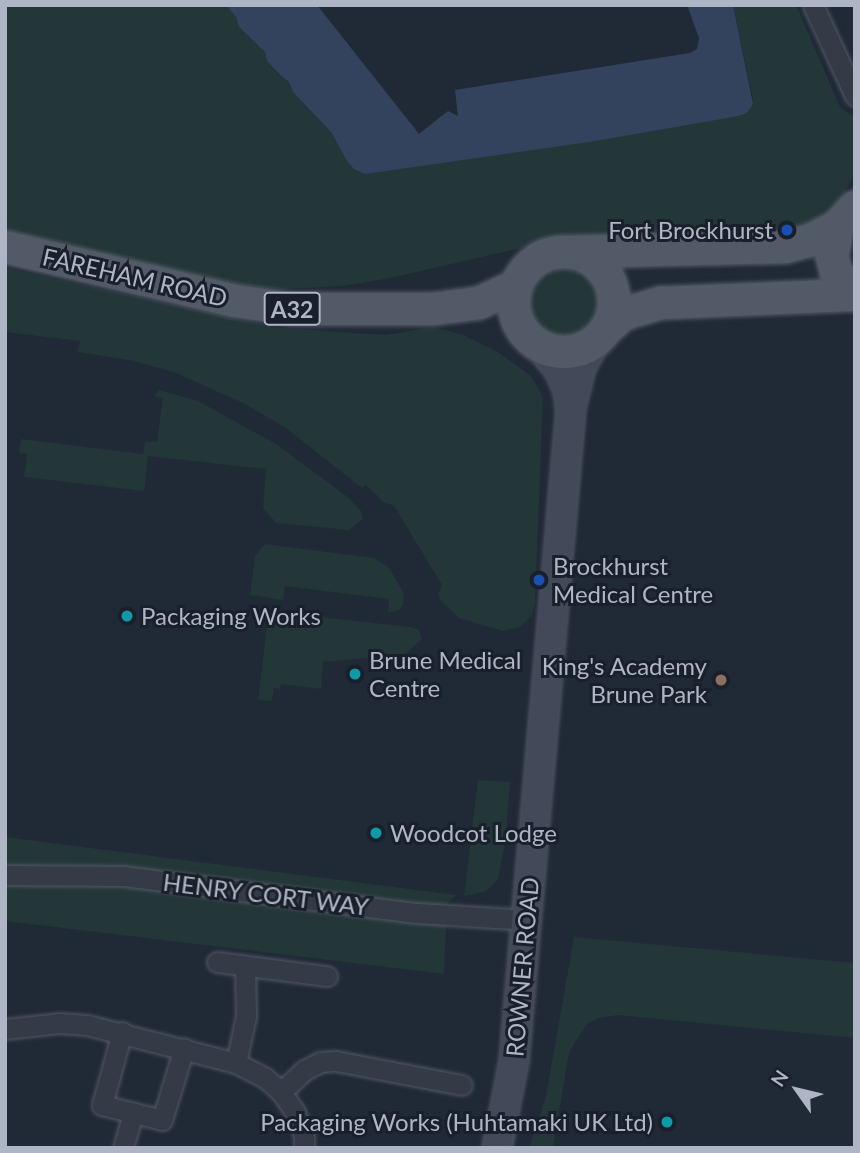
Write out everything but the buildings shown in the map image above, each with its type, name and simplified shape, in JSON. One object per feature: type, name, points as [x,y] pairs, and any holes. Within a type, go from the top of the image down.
[{"type":"main road","points":[[849,213],[811,240],[785,247],[564,252],[535,261],[516,286],[514,313],[522,331],[538,345],[569,352],[601,335],[624,314],[661,303],[855,294]]},
{"type":"main road","points":[[849,213],[832,257],[836,272],[855,294]]},
{"type":"main road","name":"FAREHAM ROAD","points":[[5,247],[236,302],[292,309],[433,309],[479,303],[516,286]]},
{"type":"main road","points":[[564,252],[590,259],[608,279],[614,305],[601,335]]},
{"type":"main road","name":"FAREHAM ROAD","points":[[433,309],[485,321],[538,345]]},
{"type":"main road","name":"ROWNER ROAD","points":[[497,1148],[511,1080],[520,995],[546,656],[570,408],[581,367],[601,335]]},
{"type":"main road","name":"ROWNER ROAD","points":[[538,345],[559,370],[568,390],[570,408]]},
{"type":"street","points":[[813,5],[855,96]]},
{"type":"street","name":"HENRY CORT WAY","points":[[5,874],[124,876],[417,913],[527,920]]},
{"type":"street","points":[[217,962],[327,976]]},
{"type":"street","points":[[236,1063],[247,1016],[245,966]]},
{"type":"street","points":[[5,1029],[59,1023],[122,1032],[236,1063],[264,1077],[281,1092],[295,1112],[304,1135],[304,1148]]},
{"type":"street","points":[[122,1032],[102,1105],[162,1120],[184,1048]]},
{"type":"street","points":[[281,1092],[305,1070],[320,1062],[336,1061],[462,1085]]},
{"type":"street","points":[[123,1148],[133,1112]]},
{"type":"shaded area","points":[[5,5],[226,5],[236,17],[239,27],[265,52],[267,61],[289,82],[293,92],[331,132],[347,161],[365,174],[748,113],[753,99],[733,5],[796,5],[840,107],[853,116],[855,173],[834,212],[812,227],[751,230],[728,241],[552,241],[344,286],[282,289],[246,286],[5,234]]},
{"type":"shaded area","points":[[564,262],[585,268],[595,278],[601,299],[595,320],[585,330],[564,336],[543,330],[533,320],[527,299],[533,278],[543,268]]},
{"type":"shaded area","points":[[5,268],[279,328],[386,335],[434,327],[463,335],[498,352],[531,376],[543,397],[535,602],[532,615],[520,627],[503,631],[459,618],[442,602],[438,594],[442,585],[394,506],[384,502],[366,485],[362,488],[286,428],[247,405],[174,372],[129,360],[78,352],[80,341],[5,332]]},
{"type":"shaded area","points":[[159,390],[198,401],[276,444],[349,498],[361,511],[363,519],[349,530],[276,523],[263,508],[266,469],[148,456],[144,491],[24,477],[27,454],[19,453],[21,439],[143,454],[145,441],[157,442],[163,398],[154,396]]},
{"type":"shaded area","points":[[265,544],[374,558],[388,567],[394,576],[404,594],[403,605],[399,610],[388,613],[389,599],[285,586],[283,600],[250,595],[255,556]]},
{"type":"shaded area","points":[[282,613],[411,627],[419,630],[422,639],[395,664],[367,658],[323,662],[321,689],[281,684],[280,689],[274,688],[272,701],[258,700],[268,618]]},
{"type":"shaded area","points":[[478,780],[510,782],[505,844],[498,879],[484,892],[464,896]]},
{"type":"shaded area","points":[[5,837],[456,895],[447,904],[444,974],[5,921]]},
{"type":"shaded area","points":[[574,937],[855,963],[855,1038],[618,1015],[599,1018],[587,1024],[569,1052],[553,1148],[529,1148],[546,1096]]},
{"type":"water","points":[[226,5],[317,5],[419,134],[448,111],[458,116],[455,90],[690,53],[697,49],[699,38],[687,5],[733,5],[753,104],[747,113],[739,116],[589,142],[365,174],[354,169],[347,161],[331,132],[293,92],[289,82],[267,61],[265,52],[239,27],[236,17]]},
{"type":"place","name":"Fort Brockhurst","points":[[787,230]]},
{"type":"place","name":"Brockhurst Medical Centre","points":[[539,580]]},
{"type":"place","name":"Packaging Works","points":[[127,616]]},
{"type":"place","name":"Brune Medical Centre","points":[[355,674]]},
{"type":"place","name":"King's Academy Brune Park","points":[[721,680]]},
{"type":"place","name":"Woodcot Lodge","points":[[376,833]]},
{"type":"place","name":"Packaging Works (Huhtamaki UK Ltd)","points":[[667,1122]]}]
